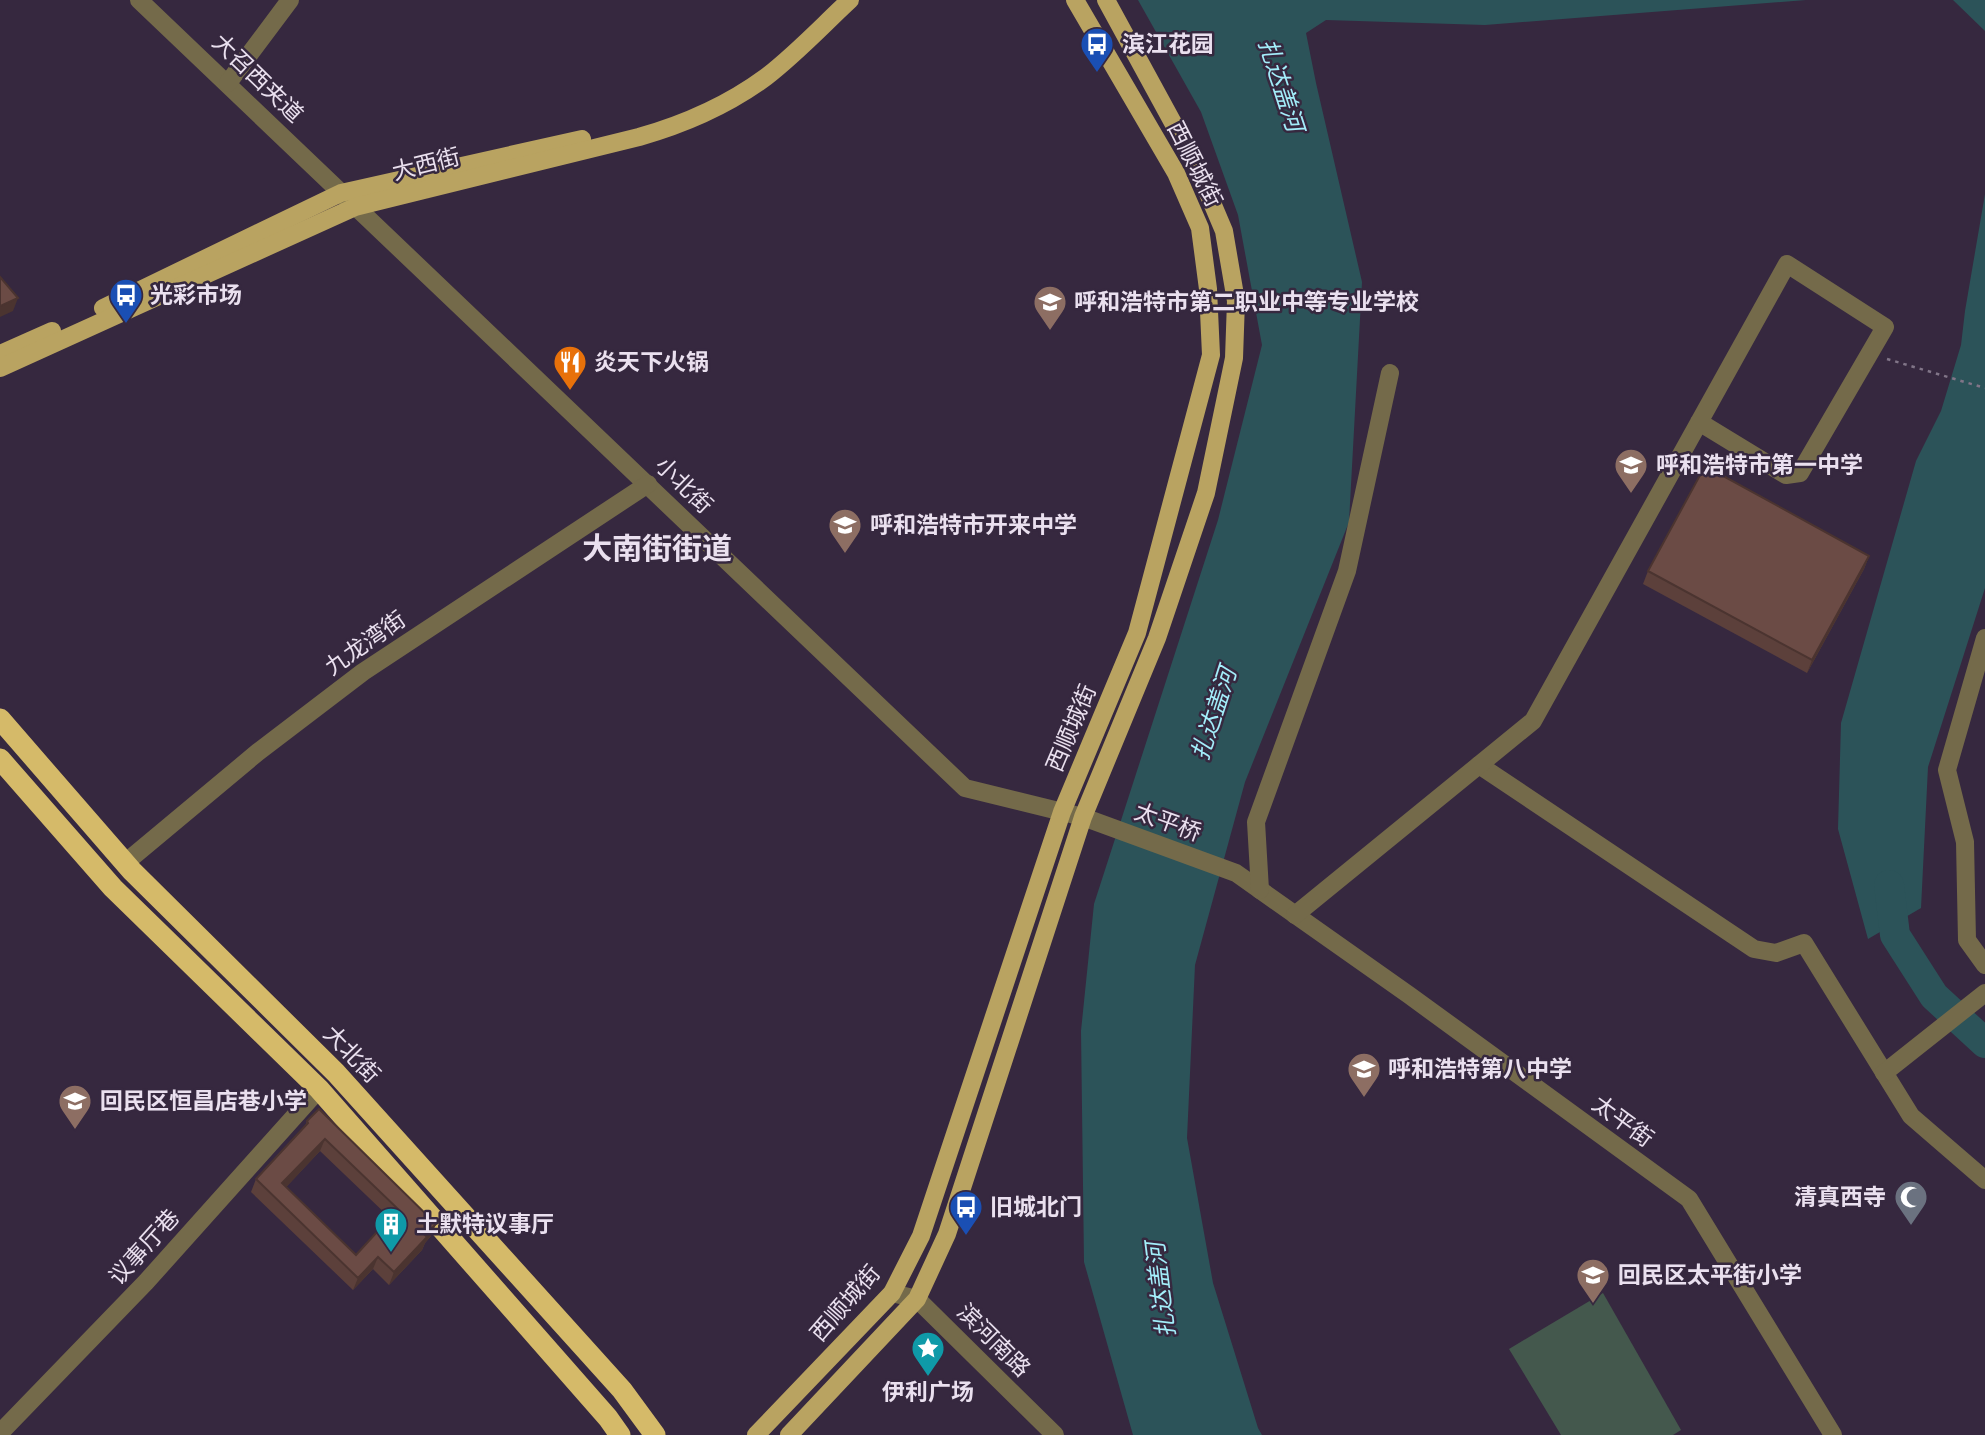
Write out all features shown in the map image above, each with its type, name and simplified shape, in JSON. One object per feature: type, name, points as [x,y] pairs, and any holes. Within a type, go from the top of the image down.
[{"type":"highway","name":"大北街","points":[[0,719],[125,863],[336,1073],[622,1390],[655,1435]]},
{"type":"highway","points":[[0,759],[113,888],[319,1089],[608,1418],[620,1435]]},
{"type":"main road","name":"大西街","points":[[0,354],[87,316],[341,193],[651,124],[676,114],[736,83],[764,64],[834,0]]},
{"type":"main road","name":"大西街","points":[[0,368],[355,207],[670,128],[706,113],[764,78],[850,0]]},
{"type":"main road","name":"西顺城街","points":[[756,1435],[892,1293],[921,1237],[1062,812],[1136,633],[1211,355],[1208,289],[1200,228],[1176,173],[1075,0]]},
{"type":"main road","name":"西顺城街","points":[[789,1435],[917,1299],[947,1234],[1083,817],[1157,638],[1206,493],[1223,421],[1234,358],[1236,301],[1224,231],[1196,165],[1106,0]]},
{"type":"street","name":"大召西夹道","points":[[139,0],[341,193]]},
{"type":"street","points":[[228,83],[290,0]]},
{"type":"street","name":"小北街","points":[[341,193],[965,788],[1083,817]]},
{"type":"street","points":[[1295,915],[1533,721],[1699,422],[1787,264],[1885,327],[1800,473],[1786,475],[1699,422]]},
{"type":"street","points":[[1260,890],[1256,822],[1347,571],[1390,373]]},
{"type":"street","name":"九龙湾街","points":[[125,863],[258,752],[363,672],[648,484]]},
{"type":"street","points":[[1985,638],[1947,770],[1965,842],[1967,940],[1985,965]]},
{"type":"street","points":[[1479,765],[1754,949],[1776,953],[1804,943],[1911,1116],[1985,1180]]},
{"type":"street","name":"太平桥","points":[[1083,817],[1236,873]]},
{"type":"street","name":"太平街","points":[[1236,873],[1689,1199],[1833,1435]]},
{"type":"street","points":[[1884,1073],[1985,993]]},
{"type":"street","name":"议事厅巷","points":[[0,1433],[146,1282],[319,1089]]},
{"type":"street","points":[[892,1293],[917,1299]]},
{"type":"street","name":"滨河南路","points":[[917,1299],[1055,1435]]},
{"type":"path","points":[[1888,360],[1985,388]]},
{"type":"shaded area","points":[[1603,1293],[1681,1430],[1673,1435],[1561,1435],[1509,1349]]},
{"type":"water","name":"扎达盖河","points":[[1138,0],[1806,0],[1485,25],[1326,20],[1306,33],[1362,282],[1349,522],[1245,782],[1195,965],[1187,1138],[1213,1283],[1262,1435],[1133,1435],[1084,1262],[1081,1031],[1094,904],[1218,520],[1262,345],[1238,215],[1201,112]]},
{"type":"water","points":[[1953,0],[1985,0],[1985,31]]},
{"type":"water","points":[[1985,194],[1985,588],[1928,767],[1921,908],[1868,939],[1838,829],[1841,723],[1916,461],[1941,411],[1961,345]]},
{"type":"building","points":[[0,277],[18,298],[0,306]]},
{"type":"building","points":[[1705,466],[1869,556],[1812,660],[1648,571]]},
{"type":"building","points":[[319,1109],[436,1224],[394,1272],[378,1257],[358,1278],[256,1179]],"holes":[[[325,1139],[398,1209],[356,1255],[282,1183]]]},
{"type":"waterway","points":[[1889,885],[1895,935],[1934,996],[1985,1043]]},
{"type":"place","name":"滨江花园","points":[[1097,74]]},
{"type":"place","name":"光彩市场","points":[[126,325]]},
{"type":"place","name":"呼和浩特市第二职业中等专业学校","points":[[1050,332]]},
{"type":"place","name":"炎天下火锅","points":[[570,392]]},
{"type":"place","name":"呼和浩特市第一中学","points":[[1631,495]]},
{"type":"place","name":"呼和浩特市开来中学","points":[[845,555]]},
{"type":"place","name":"呼和浩特第八中学","points":[[1364,1099]]},
{"type":"place","name":"回民区恒昌店巷小学","points":[[75,1131]]},
{"type":"place","name":"清真西寺","points":[[1911,1227]]},
{"type":"place","name":"旧城北门","points":[[966,1237]]},
{"type":"place","name":"土默特议事厅","points":[[391,1254]]},
{"type":"place","name":"回民区太平街小学","points":[[1593,1305]]},
{"type":"place","name":"伊利广场","points":[[928,1378]]},
{"type":"district","name":"大南街街道","points":[[657,549]]}]
